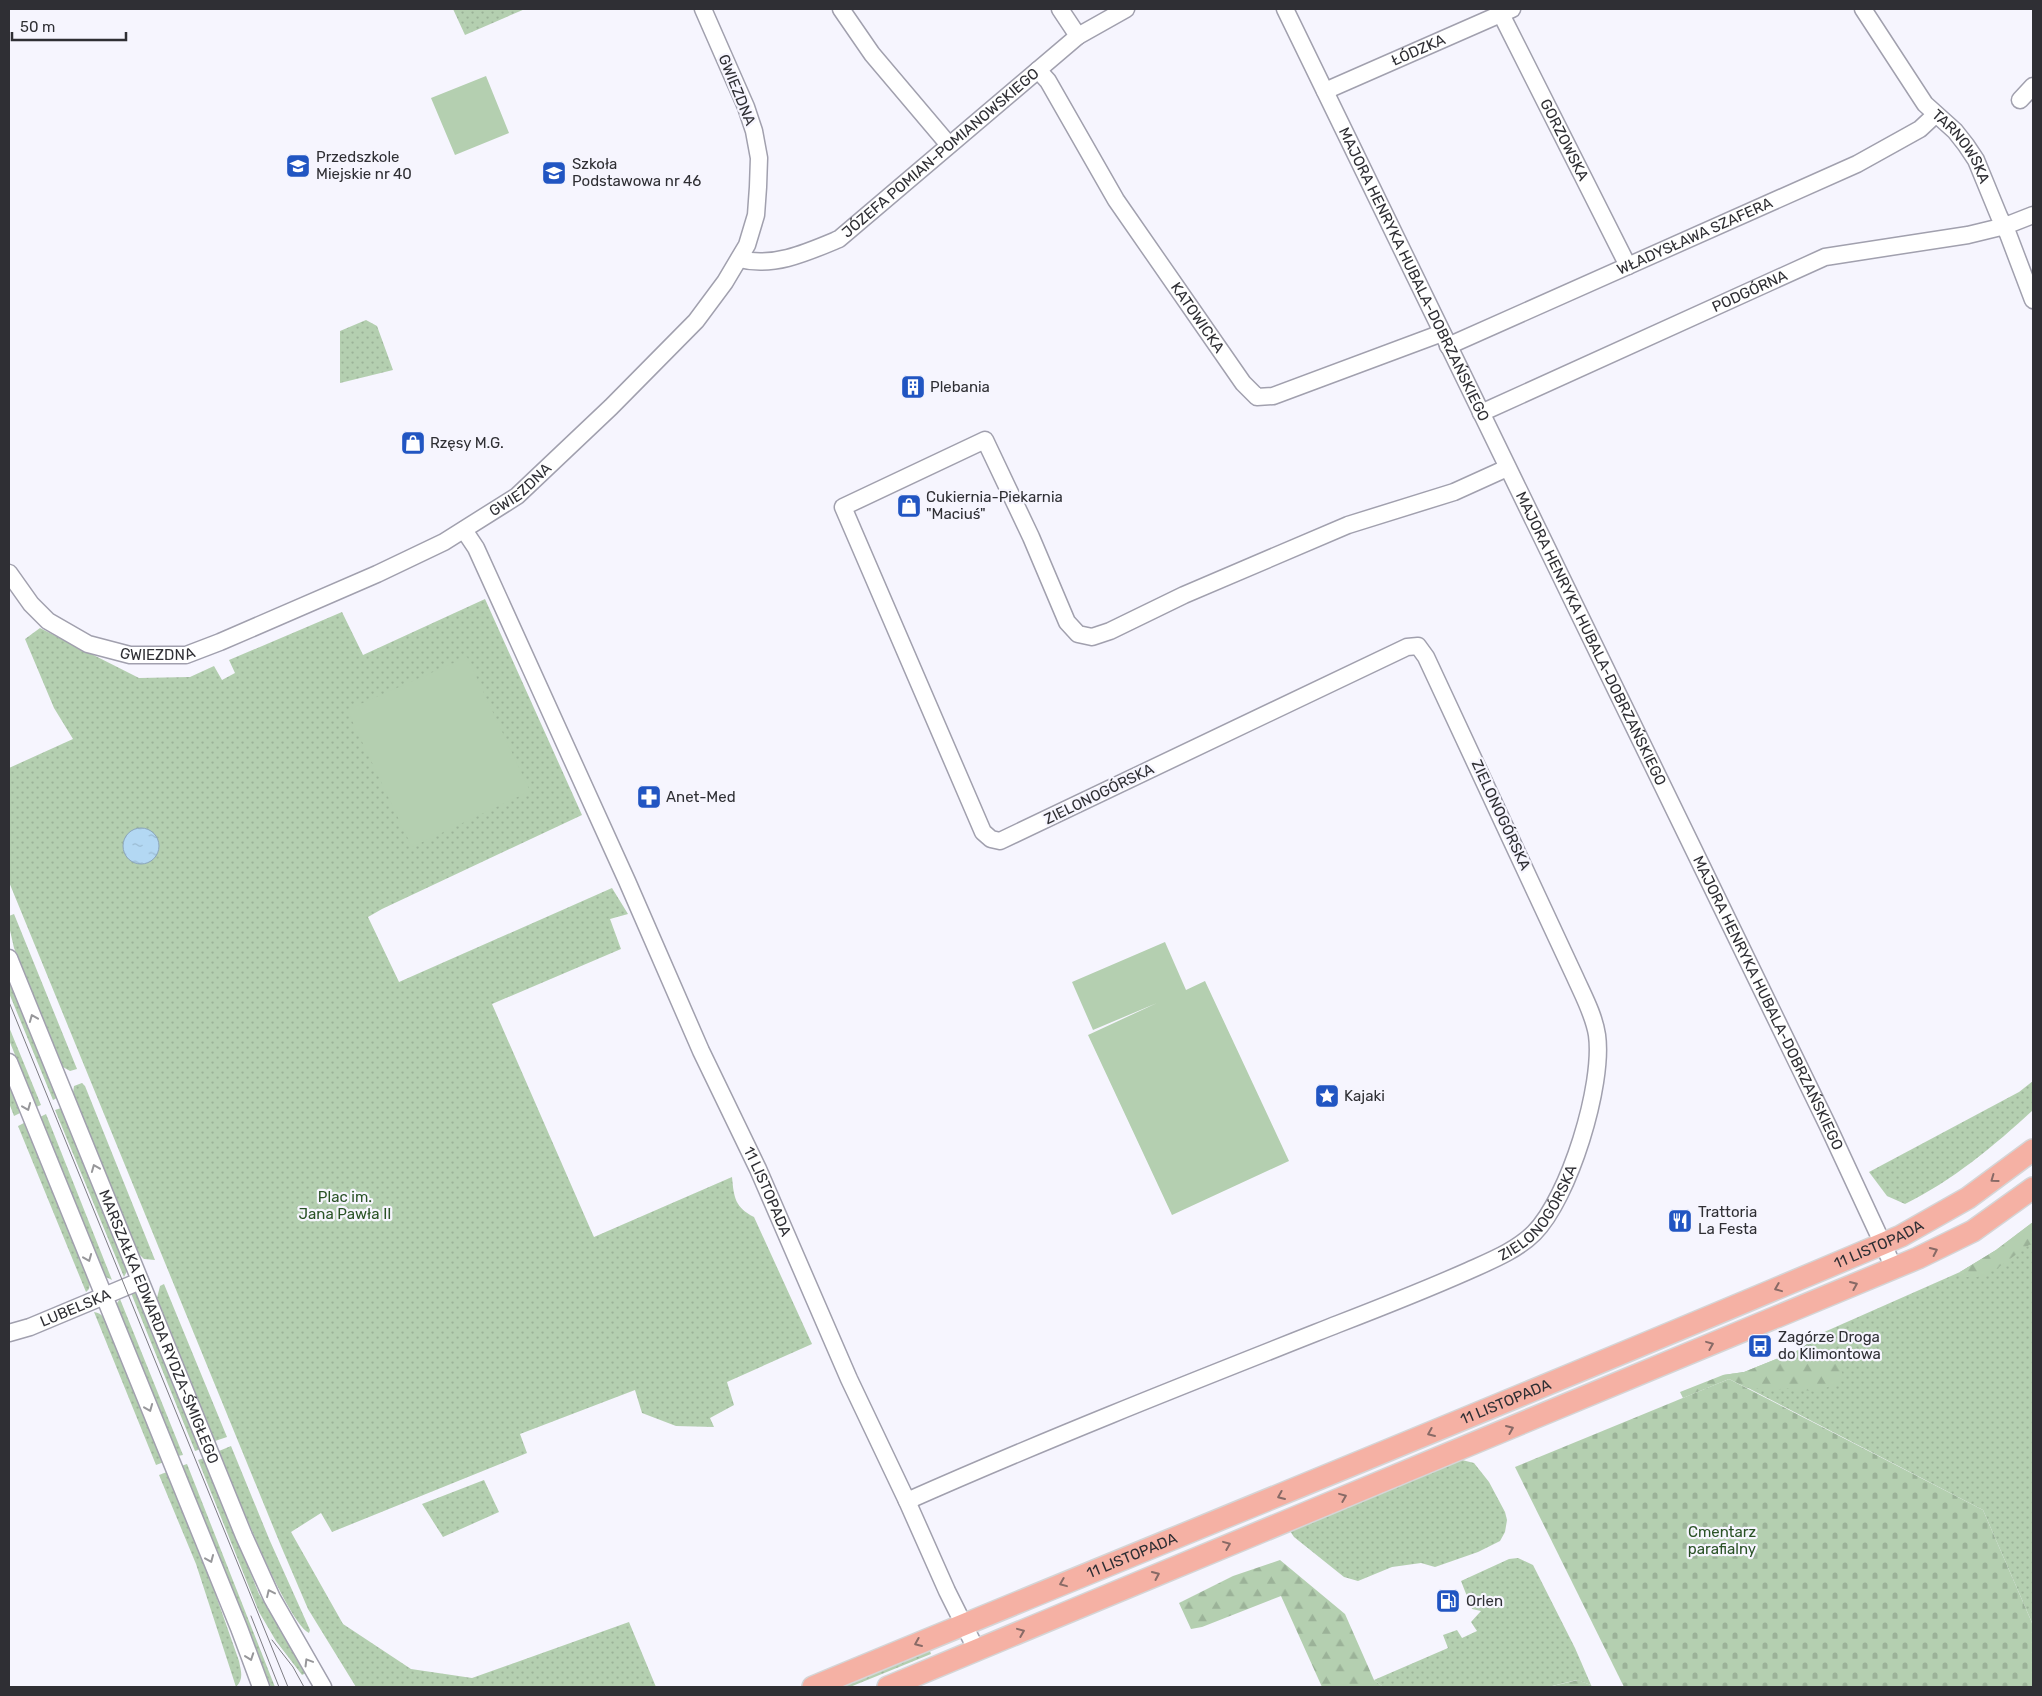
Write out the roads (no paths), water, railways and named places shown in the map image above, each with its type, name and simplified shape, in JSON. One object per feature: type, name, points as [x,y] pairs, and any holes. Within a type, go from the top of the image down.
[{"type":"main road","name":"11 LISTOPADA","points":[[813,1687],[963,1624],[1256,1506],[1883,1244],[1930,1221],[1968,1198],[2033,1150]]},
{"type":"main road","name":"11 LISTOPADA","points":[[888,1687],[1894,1268],[1973,1231],[2033,1188]]},
{"type":"main road","points":[[1593,1364],[1604,1390]]},
{"type":"main road","points":[[1468,1417],[1479,1442]]},
{"type":"main road","points":[[1256,1506],[1266,1529]]},
{"type":"street","name":"GWIEZDNA","points":[[9,573],[30,604],[48,621],[88,644],[130,655],[176,656],[203,649],[377,574],[444,542],[517,496],[611,407],[696,321],[726,282],[747,245],[756,215],[758,158],[754,131],[746,107],[703,9]]},
{"type":"street","points":[[841,9],[872,54],[949,145]]},
{"type":"street","points":[[1060,9],[1078,36]]},
{"type":"street","name":"JÓZEFA POMIAN-POMIANOWSKIEGO","points":[[740,259],[750,262],[765,262],[790,257],[839,239],[1078,36],[1126,9]]},
{"type":"street","name":"MAJORA HENRYKA HUBALA-DOBRZAŃSKIEGO","points":[[1285,9],[1894,1268]]},
{"type":"street","name":"TARNOWSKA","points":[[1863,9],[1925,104],[1954,131],[1971,152],[2005,226],[2033,300]]},
{"type":"street","name":"ŁÓDZKA","points":[[1325,91],[1506,11]]},
{"type":"street","name":"GORZOWSKA","points":[[1506,11],[1628,266]]},
{"type":"street","name":"KATOWICKA","points":[[1038,70],[1048,81],[1116,200],[1243,383],[1257,397],[1273,396],[1445,339]]},
{"type":"street","points":[[2020,100],[2033,86]]},
{"type":"street","name":"WŁADYSŁAWA SZAFERA","points":[[1445,339],[1628,266],[1857,164],[1920,128],[1935,114]]},
{"type":"street","name":"PODGÓRNA","points":[[1481,413],[1825,257],[1968,235],[2005,226],[2033,215]]},
{"type":"street","name":"ZIELONOGÓRSKA","points":[[907,1501],[1064,1434],[1484,1264],[1517,1247],[1545,1222],[1556,1202],[1580,1141],[1589,1113],[1596,1080],[1597,1036],[1588,1008],[1567,959],[1478,765],[1426,657],[1418,646],[1407,647],[1000,841],[991,839],[983,832],[843,508],[985,440],[1031,537],[1067,622],[1078,634],[1092,636],[1110,631],[1184,596],[1348,525],[1454,492],[1507,468]]},
{"type":"street","name":"11 LISTOPADA","points":[[464,530],[476,548],[627,881],[701,1051],[758,1169],[849,1379],[976,1650]]},
{"type":"street","name":"MARSZAŁKA EDWARDA RYDZA-ŚMIGŁEGO","points":[[9,958],[248,1545],[276,1606],[323,1687]]},
{"type":"street","points":[[9,1062],[171,1465],[239,1628],[261,1687]]},
{"type":"street","name":"LUBELSKA","points":[[9,1333],[140,1281]]},
{"type":"water","points":[[141,828],[148,829],[154,833],[158,839],[158,853],[154,859],[148,863],[141,864],[134,863],[128,859],[124,853],[123,846],[124,839],[128,833],[134,829]]},
{"type":"tram line","points":[[9,1002],[288,1687]]},
{"type":"tram line","points":[[251,1616],[279,1687]]},
{"type":"tram line","points":[[272,1640],[293,1667],[304,1687]]},
{"type":"place","name":"Przedszkole Miejskie nr 40","points":[[298,166]]},
{"type":"place","name":"Szkoła Podstawowa nr 46","points":[[554,173]]},
{"type":"place","name":"Plebania","points":[[913,387]]},
{"type":"place","name":"Rzęsy M.G.","points":[[413,443]]},
{"type":"place","name":"Cukiernia-Piekarnia \"Maciuś\"","points":[[909,506]]},
{"type":"place","name":"Anet-Med","points":[[649,797]]},
{"type":"place","name":"Kajaki","points":[[1327,1096]]},
{"type":"place","name":"Trattoria La Festa","points":[[1680,1221]]},
{"type":"place","name":"Zagórze Droga do Klimontowa","points":[[1760,1346]]},
{"type":"place","name":"Orlen","points":[[1448,1601]]},
{"type":"park label","name":"Plac im. Jana Pawła II","points":[[345,1206]]},
{"type":"park label","name":"Cmentarz parafialny","points":[[1722,1540]]}]
